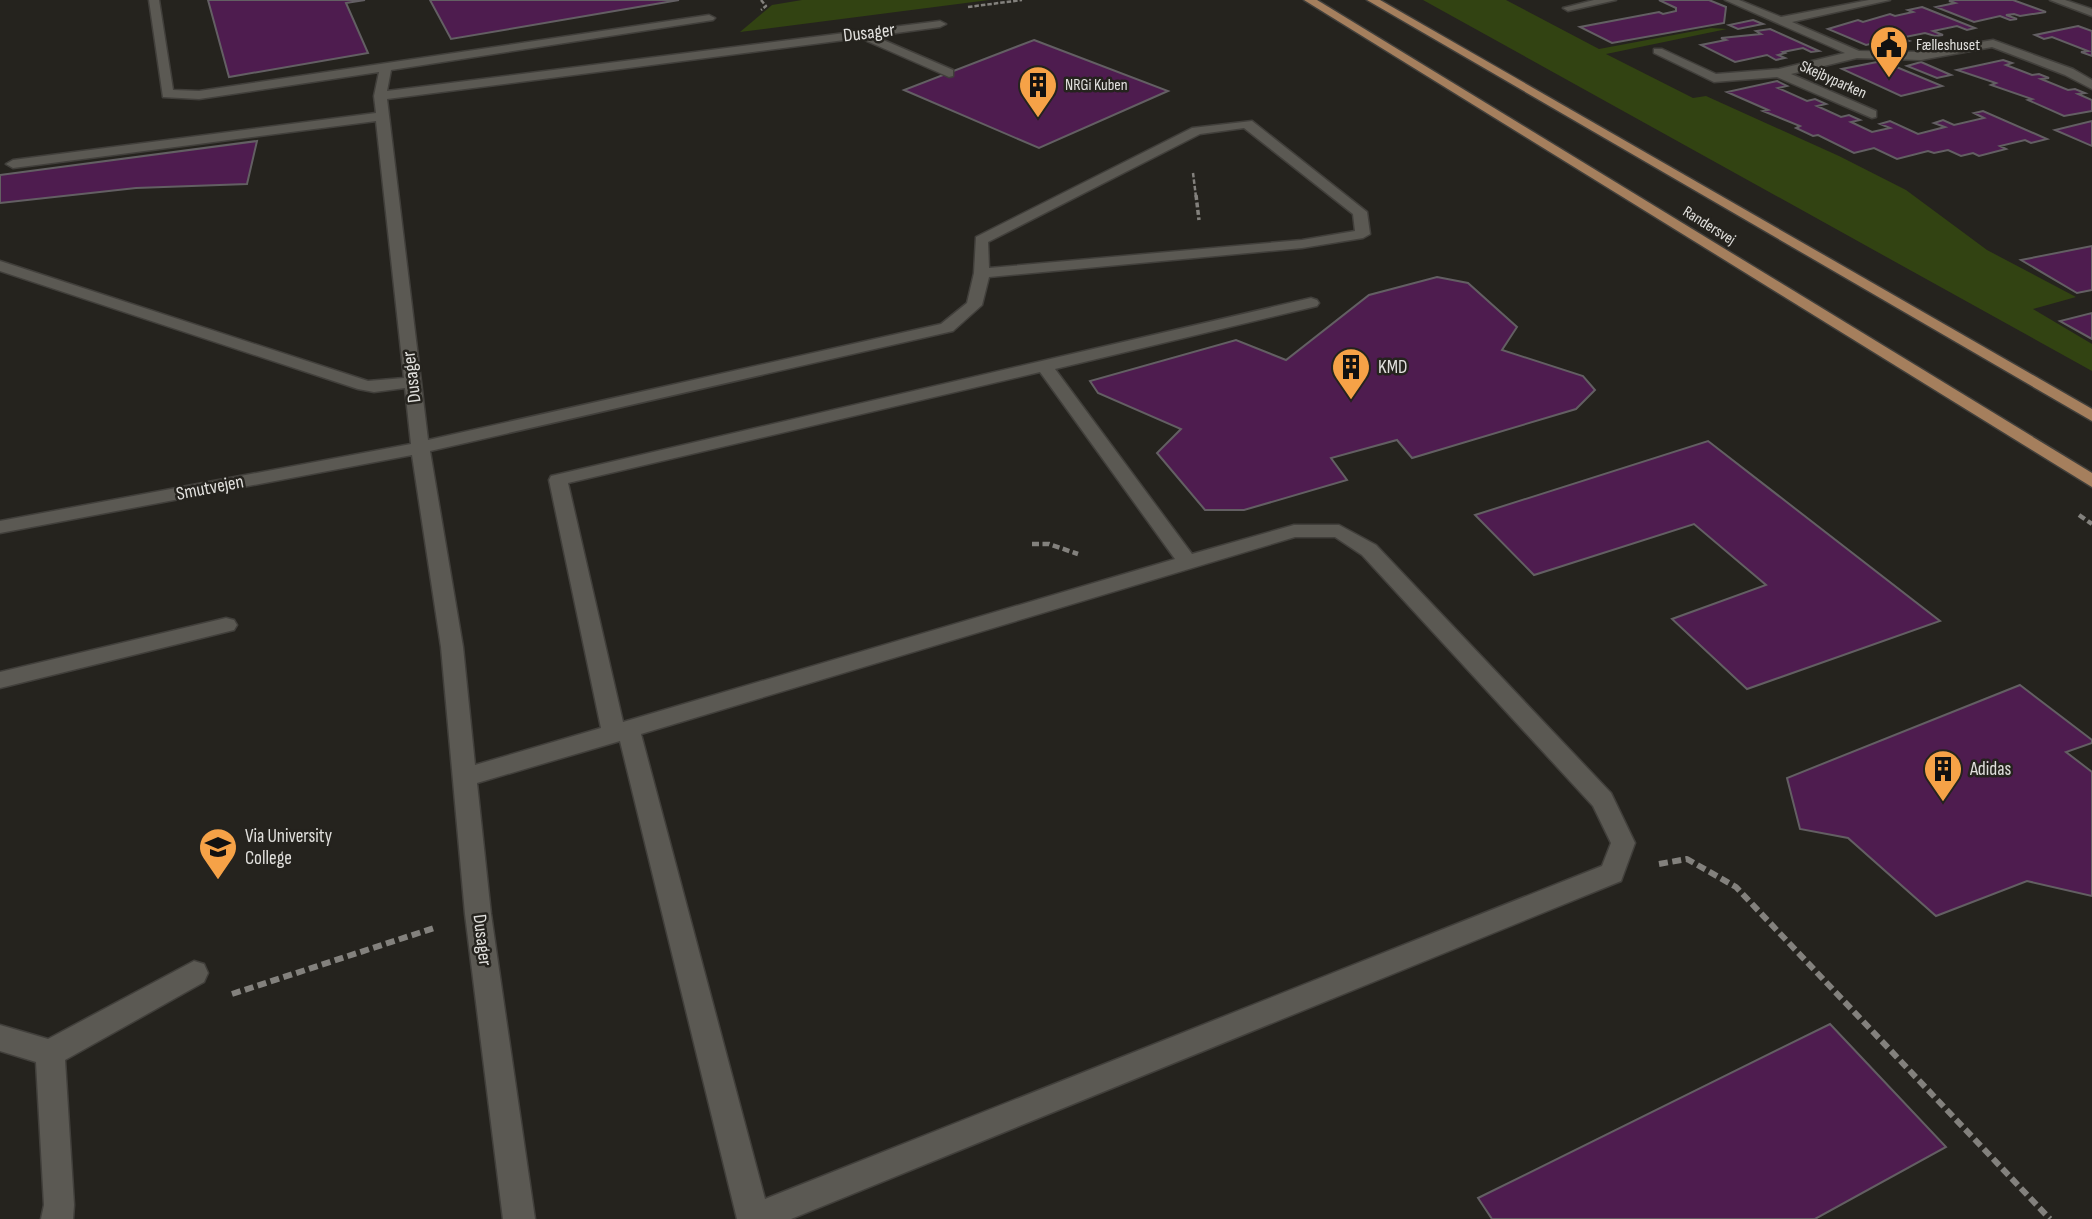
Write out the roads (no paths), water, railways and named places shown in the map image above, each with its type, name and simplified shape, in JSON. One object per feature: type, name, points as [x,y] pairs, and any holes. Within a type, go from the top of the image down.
[{"type":"main road","name":"Randersvej","points":[[1309,0],[2092,481]]},
{"type":"main road","name":"Randersvej","points":[[1372,0],[2092,416]]},
{"type":"street","points":[[154,0],[167,94],[199,95],[709,18]]},
{"type":"street","points":[[1567,8],[1611,0]]},
{"type":"street","name":"Skejbyparken","points":[[1730,0],[1857,54]]},
{"type":"street","points":[[1780,21],[1885,0]]},
{"type":"street","points":[[2055,0],[2090,12]]},
{"type":"street","name":"Dusager","points":[[519,1219],[478,914],[452,647],[420,447],[381,106],[940,24]]},
{"type":"street","points":[[861,34],[949,73]]},
{"type":"street","name":"Skejbyparken","points":[[1779,73],[1857,54],[1921,56],[1993,43],[2069,72],[2092,85]]},
{"type":"street","points":[[1658,51],[1714,78],[1779,73]]},
{"type":"street","points":[[13,164],[381,106],[386,67]]},
{"type":"street","name":"Skejbyparken","points":[[1779,73],[1872,114]]},
{"type":"street","name":"Smutvejen","points":[[0,527],[420,447],[947,328],[974,305],[982,273],[981,240],[1198,131],[1247,124],[1360,212],[1363,234],[1302,244],[982,273]]},
{"type":"street","points":[[0,266],[364,385],[374,387],[412,382]]},
{"type":"street","points":[[466,777],[621,732],[1294,531],[1339,531],[1369,550],[1602,800],[1623,843],[1612,873],[754,1219],[621,732],[558,480],[1311,303]]},
{"type":"street","points":[[1044,366],[1188,563]]},
{"type":"street","points":[[0,680],[226,625]]},
{"type":"street","points":[[0,1038],[50,1053],[194,973]]},
{"type":"street","points":[[50,1053],[59,1205],[57,1219]]},
{"type":"place","name":"Fælleshuset","points":[[1889,79]]},
{"type":"place","name":"NRGi Kuben","points":[[1038,119]]},
{"type":"place","name":"KMD","points":[[1351,401]]},
{"type":"place","name":"Adidas","points":[[1943,803]]},
{"type":"place","name":"Via University College","points":[[218,881]]}]
